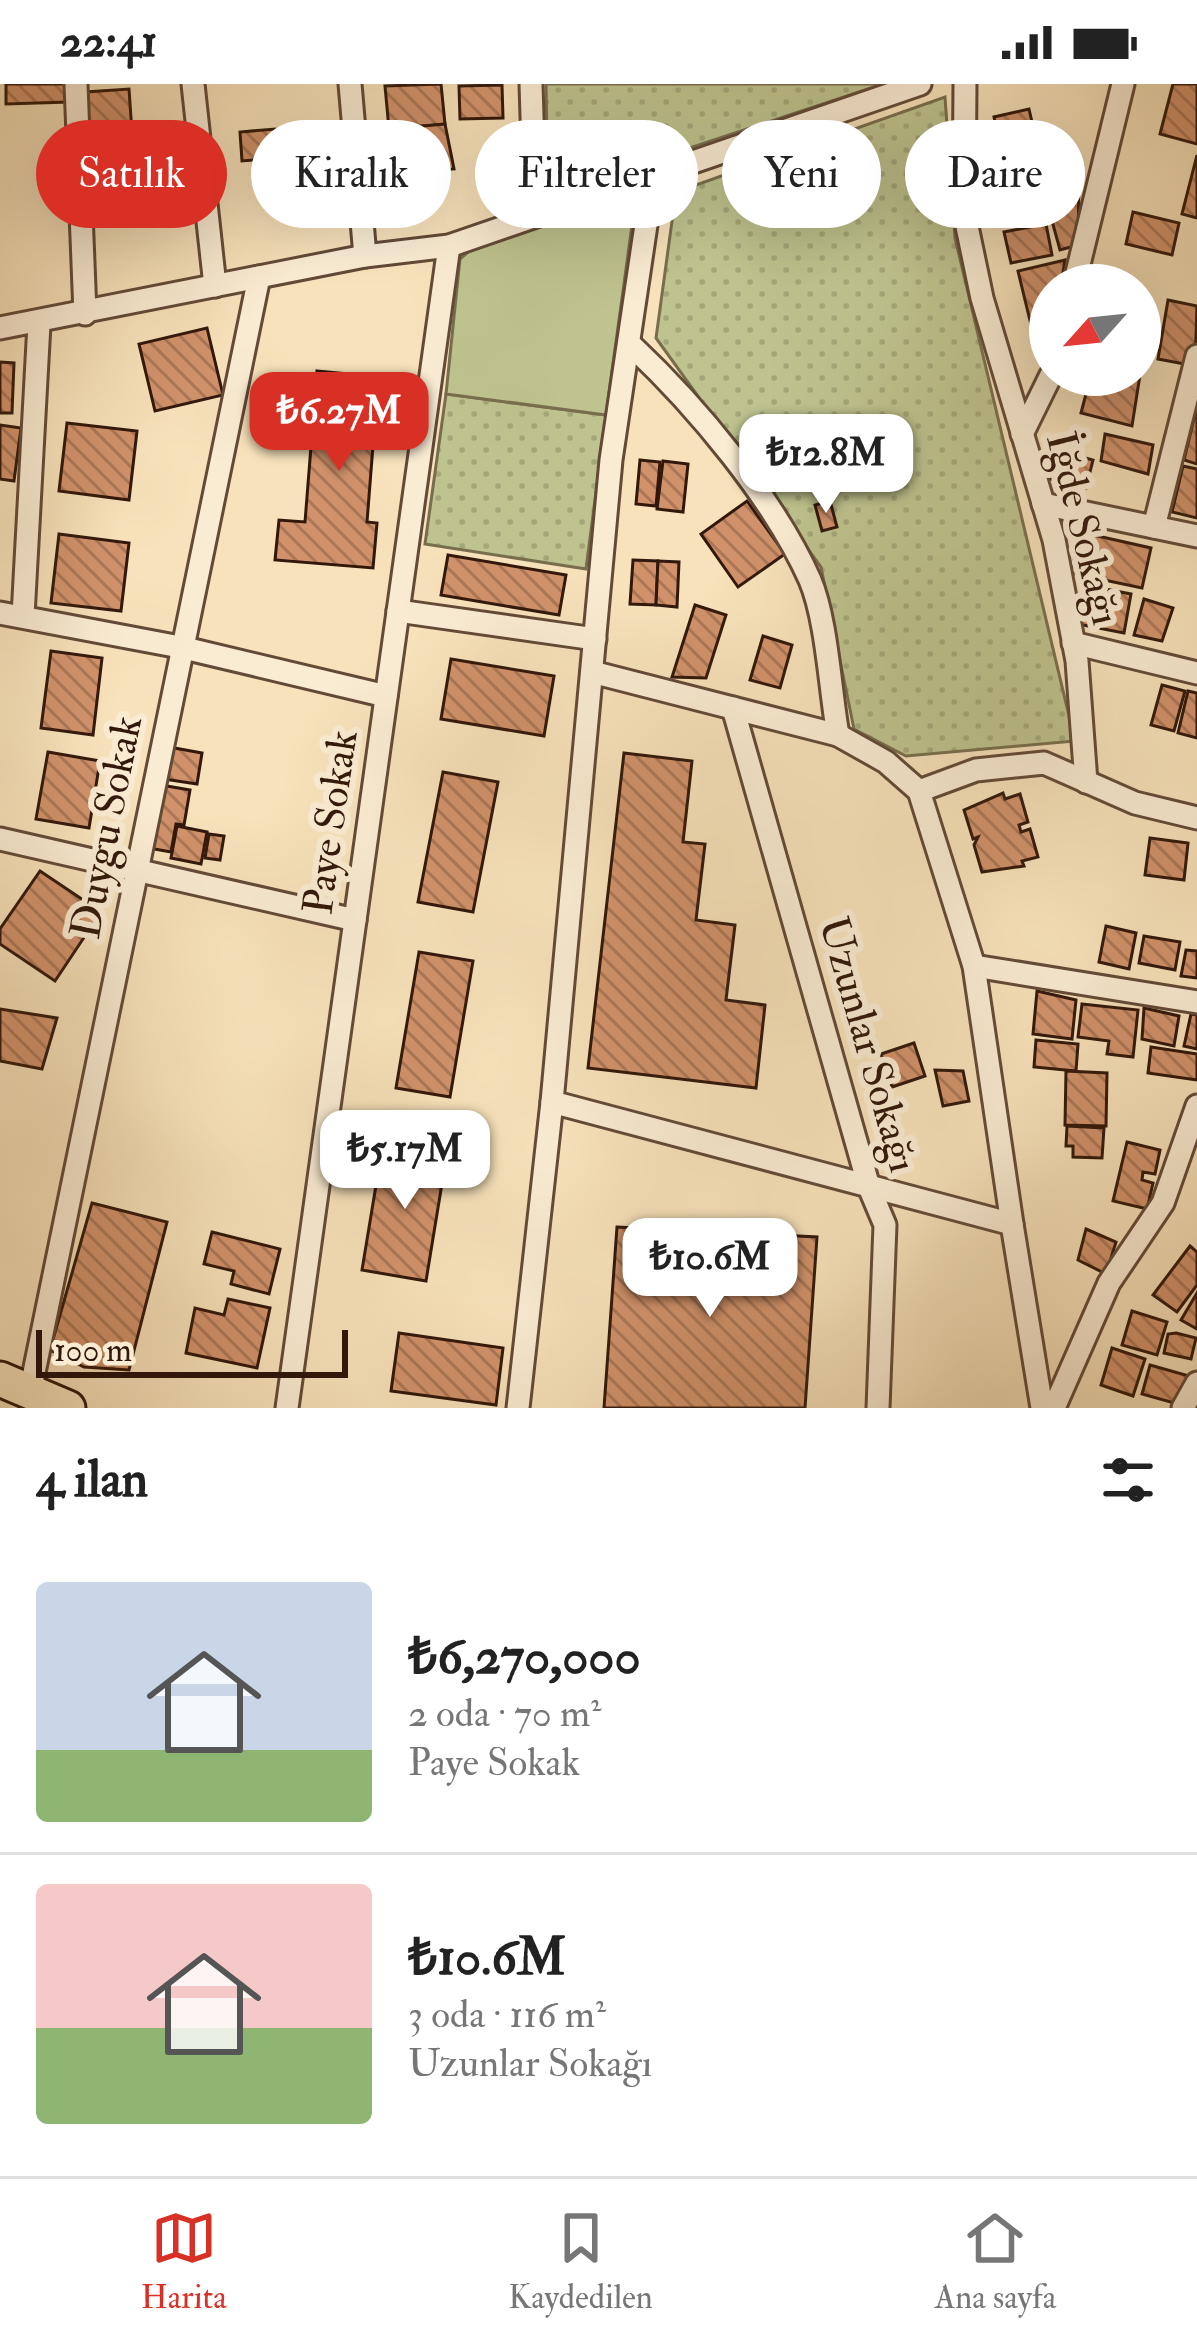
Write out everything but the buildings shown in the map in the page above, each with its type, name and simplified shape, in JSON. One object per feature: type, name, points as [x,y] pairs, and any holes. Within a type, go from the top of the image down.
[{"type":"main road","points":[[15,1386],[68,1408]]},
{"type":"street","points":[[76,84],[86,314]]},
{"type":"street","points":[[193,84],[215,286]]},
{"type":"street","points":[[350,84],[365,256]]},
{"type":"street","points":[[531,84],[532,120]]},
{"type":"street","points":[[698,162],[920,84]]},
{"type":"street","name":"İğde Sokağı","points":[[964,84],[964,212],[1043,504],[1073,644],[1086,782]]},
{"type":"street","points":[[1079,264],[1123,84]]},
{"type":"street","points":[[0,328],[39,324],[365,256],[449,246],[496,228]]},
{"type":"street","points":[[518,1408],[552,1102],[611,460],[647,228]]},
{"type":"street","name":"Paye Sokak","points":[[287,1408],[449,246]]},
{"type":"street","name":"Duygu Sokak","points":[[15,1386],[136,869],[259,277]]},
{"type":"street","points":[[39,324],[12,615],[180,647],[386,696]]},
{"type":"street","points":[[632,346],[687,398],[756,492],[811,583],[838,735]]},
{"type":"street","points":[[1154,527],[1197,356]]},
{"type":"street","points":[[1022,434],[1041,396]]},
{"type":"street","points":[[1043,504],[1197,536]]},
{"type":"street","points":[[398,611],[595,639]]},
{"type":"street","points":[[1073,644],[1197,673]]},
{"type":"street","points":[[592,672],[838,735],[886,762],[919,791],[974,966],[1042,1408]]},
{"type":"street","name":"Uzunlar Sokağı","points":[[734,708],[869,1187],[885,1225],[878,1408]]},
{"type":"street","points":[[919,791],[976,770],[1044,763],[1135,803],[1197,818]]},
{"type":"street","points":[[0,839],[355,920]]},
{"type":"street","points":[[974,966],[1197,1002]]},
{"type":"street","points":[[552,1102],[1012,1224]]},
{"type":"street","points":[[1054,1408],[1109,1283],[1163,1203],[1197,1106]]},
{"type":"street","points":[[1183,1408],[1197,1383]]},
{"type":"green space","points":[[546,84],[883,84],[774,120],[722,120],[722,137],[698,145],[698,120],[547,120]]},
{"type":"green space","points":[[945,97],[947,120],[905,120],[905,228],[954,228],[1075,741],[906,756],[854,729],[821,567],[656,338],[671,228],[698,228],[698,184],[722,176],[722,228],[881,228],[880,120]]},
{"type":"green space","points":[[531,228],[632,228],[606,415],[446,394],[460,259],[481,241]]},
{"type":"green space","points":[[446,394],[606,415],[586,569],[425,544]]}]
